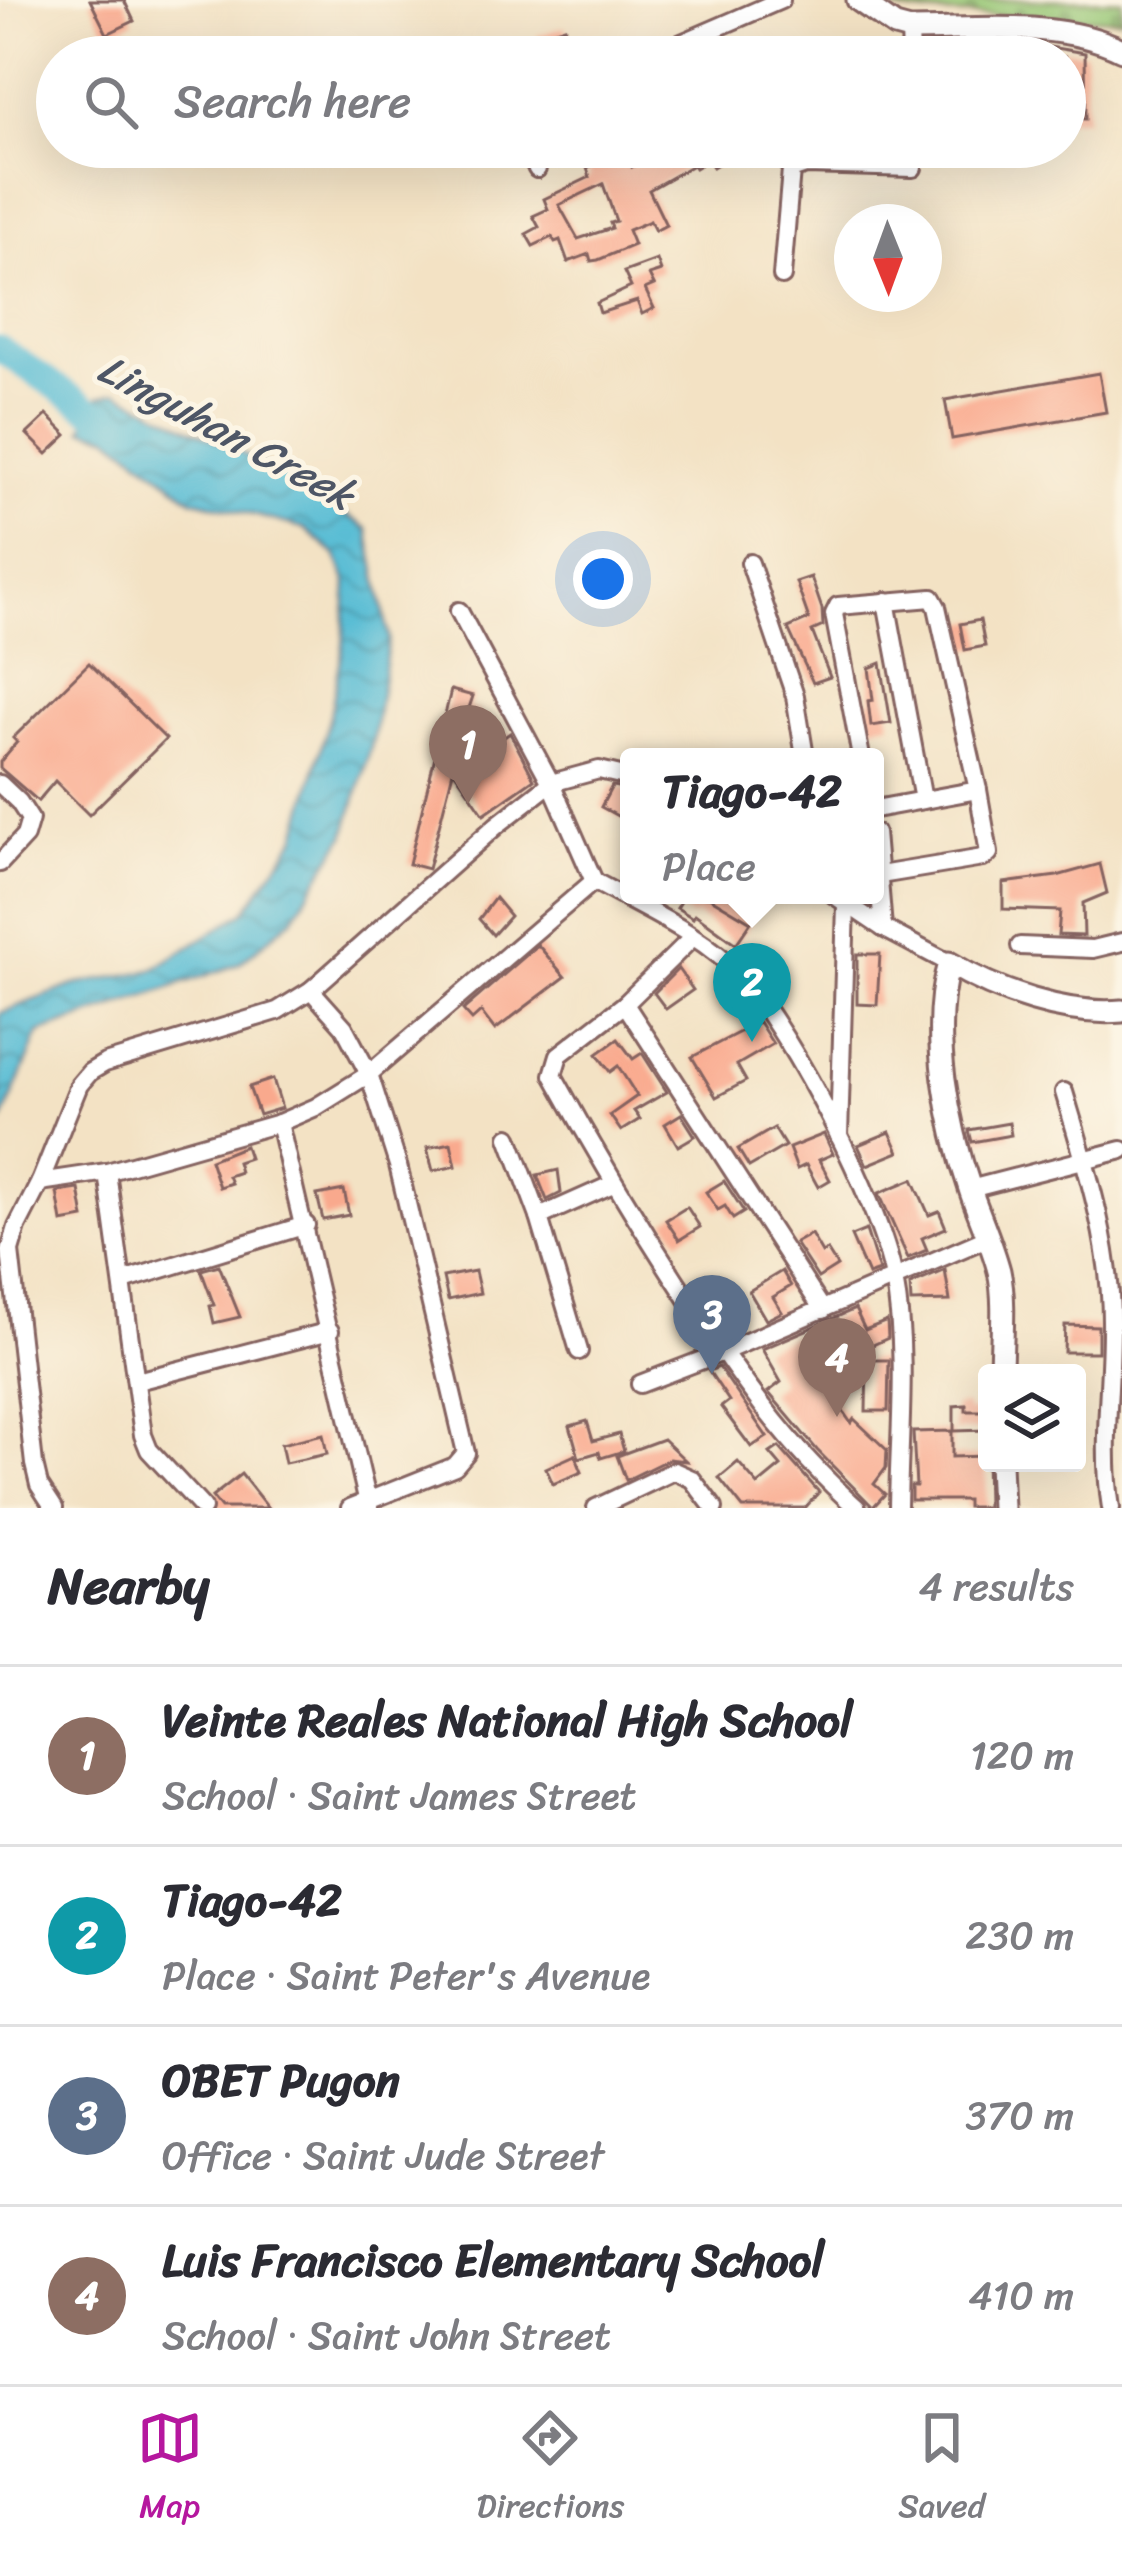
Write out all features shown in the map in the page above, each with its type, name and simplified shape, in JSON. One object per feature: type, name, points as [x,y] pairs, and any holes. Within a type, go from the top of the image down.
[{"type":"street","points":[[698,36],[781,0]]},
{"type":"street","points":[[858,0],[895,26],[910,30],[1085,35],[1122,50]]},
{"type":"street","points":[[910,30],[910,36]]},
{"type":"street","points":[[782,276],[791,170],[797,168]]},
{"type":"street","points":[[750,563],[795,695],[804,748]]},
{"type":"street","points":[[859,748],[834,614],[838,606],[935,600],[988,853],[884,874]]},
{"type":"street","points":[[886,601],[923,800]]},
{"type":"street","points":[[459,610],[551,783],[594,881],[620,896]]},
{"type":"street","points":[[54,1508],[39,1485],[34,1464],[10,1251],[79,1085],[105,1063],[277,1011],[311,990],[551,783],[599,770],[620,775]]},
{"type":"street","points":[[0,784],[30,819],[25,836],[0,863]]},
{"type":"street","points":[[884,806],[978,790]]},
{"type":"street","points":[[40,1182],[106,1172],[279,1123],[316,1107],[369,1074],[594,881]]},
{"type":"street","points":[[634,904],[693,938],[740,975],[785,1040],[839,1137],[894,1275],[899,1334],[898,1508]]},
{"type":"street","points":[[839,1137],[840,904]]},
{"type":"street","points":[[846,904],[995,985],[1073,1009],[1122,1011]]},
{"type":"street","points":[[882,904],[883,928]]},
{"type":"street","points":[[693,938],[625,1004],[559,1055],[553,1075],[613,1184],[723,1352],[788,1442],[857,1508]]},
{"type":"street","points":[[1020,946],[1093,949],[1122,942]]},
{"type":"street","points":[[950,963],[943,998],[945,1086],[952,1134],[1002,1288],[1000,1364]]},
{"type":"street","points":[[279,1123],[330,1331],[362,1506],[455,1466],[466,1453],[398,1165],[369,1074],[344,1027],[311,990]]},
{"type":"street","points":[[625,1004],[823,1310]]},
{"type":"street","points":[[1064,1092],[1102,1238],[1112,1316],[1107,1467],[1111,1508]]},
{"type":"street","points":[[509,1137],[539,1216],[579,1351]]},
{"type":"street","points":[[970,1189],[1122,1150]]},
{"type":"street","points":[[106,1172],[148,1450],[203,1508]]},
{"type":"street","points":[[539,1216],[613,1184]]},
{"type":"street","points":[[123,1282],[305,1225]]},
{"type":"street","points":[[640,1384],[987,1238]]},
{"type":"street","points":[[137,1381],[330,1331]]},
{"type":"street","points":[[596,1508],[674,1472],[692,1479],[714,1508]]},
{"type":"street","points":[[1000,1472],[1002,1508]]},
{"type":"green space","points":[[884,0],[1122,0],[1122,19],[926,14],[896,10]]},
{"type":"water","points":[[117,392],[286,475],[368,529],[389,638],[373,740],[345,836],[293,918],[239,964],[39,1033],[0,1127],[0,1013],[74,985],[152,970],[244,912],[296,838],[330,716],[343,647],[347,583],[336,555],[304,528],[192,499],[110,436],[83,429],[99,397]]},
{"type":"building","points":[[90,0],[124,0],[134,21],[107,34]]},
{"type":"building","points":[[565,27],[568,36],[537,36]]},
{"type":"building","points":[[587,168],[688,168],[649,190],[666,225],[655,231],[650,221],[628,230],[634,245],[598,260],[591,261],[589,254],[568,262],[560,240],[555,242],[552,237],[533,246],[526,234],[539,227],[533,216],[548,209],[544,199],[590,177]],"holes":[[[603,184],[616,221],[610,223],[612,228],[578,239],[559,205]]]},
{"type":"building","points":[[657,260],[661,271],[649,275],[654,285],[645,289],[654,308],[642,314],[637,301],[600,313],[597,303],[631,287],[624,272]]},
{"type":"building","points":[[1099,373],[1106,412],[952,439],[945,400]]},
{"type":"building","points":[[47,415],[67,435],[47,454],[27,434]]},
{"type":"building","points":[[811,577],[823,626],[812,631],[830,677],[813,683],[788,628],[809,619],[796,582]]},
{"type":"building","points":[[980,620],[985,646],[965,650],[960,624]]},
{"type":"building","points":[[89,663],[166,739],[89,815],[55,781],[38,801],[0,768],[0,762],[17,742],[13,738]]},
{"type":"building","points":[[881,663],[891,723],[871,726],[869,668]]},
{"type":"building","points":[[451,690],[473,696],[469,708],[480,711],[474,731],[464,728],[428,869],[409,864]]},
{"type":"building","points":[[510,733],[534,779],[484,814],[455,772]]},
{"type":"building","points":[[612,786],[620,787],[620,817],[601,807]]},
{"type":"building","points":[[1100,864],[1107,893],[1083,903],[1084,936],[1058,935],[1060,911],[1003,909],[1003,883]]},
{"type":"building","points":[[495,898],[510,916],[493,935],[479,919]]},
{"type":"building","points":[[679,904],[721,904],[751,922],[736,944],[695,914],[693,918],[677,908]]},
{"type":"building","points":[[538,945],[565,977],[495,1030],[481,1012],[472,1020],[463,1010]]},
{"type":"building","points":[[857,954],[880,954],[877,1005],[857,1004]]},
{"type":"building","points":[[678,969],[693,990],[666,1009],[654,993]]},
{"type":"building","points":[[759,1022],[773,1044],[737,1065],[746,1081],[716,1097],[692,1057]]},
{"type":"building","points":[[618,1039],[633,1059],[642,1053],[667,1092],[634,1111],[640,1119],[621,1131],[610,1115],[637,1096],[618,1066],[610,1072],[597,1054]]},
{"type":"building","points":[[273,1079],[282,1108],[259,1115],[249,1087]]},
{"type":"building","points":[[681,1114],[695,1136],[678,1146],[665,1124]]},
{"type":"building","points":[[1009,1123],[1011,1135],[972,1142],[969,1130]]},
{"type":"building","points":[[774,1128],[785,1146],[749,1167],[738,1149]]},
{"type":"building","points":[[890,1132],[899,1152],[867,1165],[858,1145]]},
{"type":"building","points":[[824,1134],[833,1154],[819,1160],[830,1180],[818,1187],[806,1165],[797,1169],[789,1148]]},
{"type":"building","points":[[451,1143],[456,1166],[433,1171],[427,1148]]},
{"type":"building","points":[[245,1146],[249,1158],[237,1162],[240,1172],[228,1176],[231,1183],[219,1187],[210,1160]]},
{"type":"building","points":[[558,1170],[561,1193],[547,1200],[537,1175]]},
{"type":"building","points":[[913,1179],[929,1215],[939,1211],[946,1228],[922,1238],[927,1250],[908,1258],[879,1193]]},
{"type":"building","points":[[724,1181],[744,1212],[733,1219],[725,1206],[718,1210],[706,1192]]},
{"type":"building","points":[[79,1189],[84,1218],[62,1222],[57,1192]]},
{"type":"building","points":[[344,1190],[349,1215],[323,1220],[317,1195]]},
{"type":"building","points":[[687,1207],[700,1227],[679,1240],[666,1220]]},
{"type":"building","points":[[866,1230],[879,1271],[868,1275],[851,1236]]},
{"type":"building","points":[[811,1234],[837,1266],[818,1278],[795,1243]]},
{"type":"building","points":[[219,1265],[240,1317],[214,1323],[210,1306],[214,1305],[201,1270]]},
{"type":"building","points":[[945,1270],[950,1301],[911,1302],[910,1285]]},
{"type":"building","points":[[475,1271],[480,1293],[448,1300],[443,1277]]},
{"type":"building","points":[[782,1271],[791,1286],[773,1297],[782,1312],[766,1320],[749,1291]]},
{"type":"building","points":[[855,1309],[865,1330],[887,1321],[888,1338],[840,1360],[861,1360],[821,1380],[851,1423],[854,1419],[887,1450],[886,1468],[874,1484],[885,1494],[873,1507],[768,1392],[781,1382],[762,1349]]},
{"type":"building","points":[[1065,1325],[1098,1326],[1098,1352],[1064,1352]]},
{"type":"building","points":[[867,1360],[889,1360],[888,1411],[866,1411]]},
{"type":"building","points":[[719,1367],[767,1437],[751,1447],[721,1407],[729,1401],[709,1371]]},
{"type":"building","points":[[954,1406],[978,1411],[978,1430],[954,1431]]},
{"type":"building","points":[[587,1421],[593,1441],[619,1434],[624,1451],[579,1458],[570,1426]]},
{"type":"building","points":[[952,1431],[952,1457],[978,1456],[978,1472],[986,1472],[987,1507],[967,1507],[967,1500],[911,1500],[911,1486],[916,1486],[913,1432]]},
{"type":"building","points":[[323,1434],[327,1454],[285,1463],[281,1444]]},
{"type":"building","points":[[663,1439],[686,1461],[669,1459],[626,1480],[617,1456]]},
{"type":"building","points":[[779,1447],[819,1492],[805,1508],[743,1508],[719,1478],[738,1462],[758,1485],[781,1466],[770,1453]]},
{"type":"building","points":[[575,1455],[582,1472],[553,1484],[546,1468]]},
{"type":"building","points":[[241,1474],[268,1508],[221,1508],[212,1497]]},
{"type":"waterway","name":"Linguhan Creek","points":[[0,349],[92,411],[124,426]]},
{"type":"place","name":"Veinte Reales National High School","points":[[468,804]]},
{"type":"place","name":"Tiago-42","points":[[752,1042]]},
{"type":"place","name":"OBET Pugon","points":[[712,1374]]},
{"type":"place","name":"Luis Francisco Elementary School","points":[[837,1417]]}]
